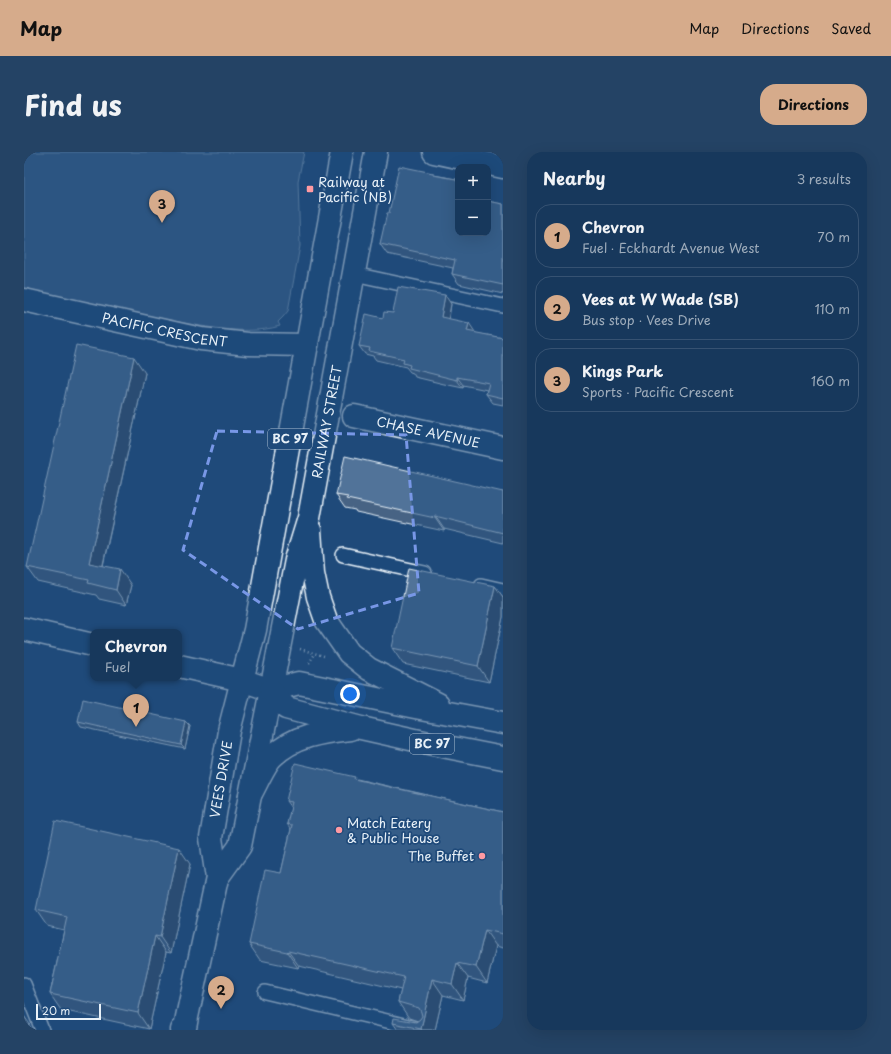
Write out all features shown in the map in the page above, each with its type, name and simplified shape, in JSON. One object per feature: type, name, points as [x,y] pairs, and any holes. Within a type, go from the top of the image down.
[{"type":"main road","name":"BC 97","points":[[242,680],[255,630],[342,152]]},
{"type":"main road","name":"RAILWAY STREET","points":[[271,690],[296,560],[309,518],[376,152]]},
{"type":"main road","points":[[434,152],[503,167]]},
{"type":"main road","name":"PACIFIC CRESCENT","points":[[24,300],[201,339],[248,344],[307,345]]},
{"type":"main road","name":"CHASE AVENUE","points":[[354,416],[503,448]]},
{"type":"main road","points":[[309,518],[313,573],[318,597],[326,620],[349,652],[369,669],[463,716]]},
{"type":"main road","points":[[24,629],[90,644]]},
{"type":"main road","points":[[182,667],[242,680],[271,690]]},
{"type":"main road","name":"VEES DRIVE","points":[[184,1029],[217,878],[210,838],[229,731],[242,680]]},
{"type":"main road","name":"BC 97","points":[[503,724],[299,682],[271,690],[286,708],[361,728],[503,758]]},
{"type":"main road","name":"VEES DRIVE","points":[[217,878],[240,846],[271,690]]},
{"type":"main road","points":[[250,795],[271,758],[286,745],[298,739],[323,732],[361,728]]},
{"type":"lane","points":[[354,274],[503,306]]},
{"type":"lane","points":[[343,555],[434,575]]},
{"type":"lane","points":[[472,583],[503,590]]},
{"type":"lane","points":[[24,984],[42,1030]]},
{"type":"lane","points":[[265,992],[425,1030]]},
{"type":"path","points":[[293,647],[330,658]]},
{"type":"path","points":[[308,664],[315,654]]},
{"type":"highlighted area","points":[[217,431],[406,435],[419,593],[298,629],[183,550]]},
{"type":"shaded area","points":[[24,152],[304,152],[298,181],[300,246],[288,311],[278,322],[280,326],[247,330],[211,328],[24,290]]},
{"type":"building","points":[[399,166],[455,179],[455,236],[491,236],[491,202],[503,204],[503,285],[452,274],[455,260],[380,244],[387,213],[389,213]]},
{"type":"building","points":[[398,287],[445,295],[441,317],[469,323],[467,331],[503,338],[503,398],[486,394],[489,383],[457,377],[457,380],[409,368],[410,365],[403,363],[404,359],[369,351],[370,348],[359,346],[366,314],[383,318],[384,312],[393,313]]},
{"type":"building","points":[[76,345],[134,357],[89,563],[120,569],[116,590],[88,583],[89,580],[27,567]]},
{"type":"building","points":[[345,456],[503,492],[503,533],[435,516],[435,518],[347,499],[348,497],[336,495]]},
{"type":"building","points":[[409,568],[495,586],[478,666],[392,648]]},
{"type":"building","points":[[83,699],[186,722],[181,745],[78,722]]},
{"type":"building","points":[[295,763],[355,777],[354,779],[503,812],[503,934],[485,930],[476,967],[457,963],[452,984],[432,979],[421,1029],[393,1023],[394,1018],[416,1022],[422,1016],[419,1008],[398,1002],[404,977],[288,951],[249,944],[265,870],[281,873],[292,825],[287,824],[292,802],[286,801]]},
{"type":"building","points":[[55,821],[179,848],[160,937],[155,936],[138,1013],[50,994],[67,917],[36,910]]},
{"type":"building","points":[[24,1018],[28,1030],[24,1030]]},
{"type":"place","name":"Railway at Pacific (NB)","points":[[310,189]]},
{"type":"place","name":"Kings Park","points":[[162,223]]},
{"type":"place","name":"Chevron","points":[[136,727]]},
{"type":"place","name":"Match Eatery & Public House","points":[[339,830]]},
{"type":"place","name":"The Buffet","points":[[482,856]]},
{"type":"place","name":"Vees at W Wade (SB)","points":[[221,1009]]}]
